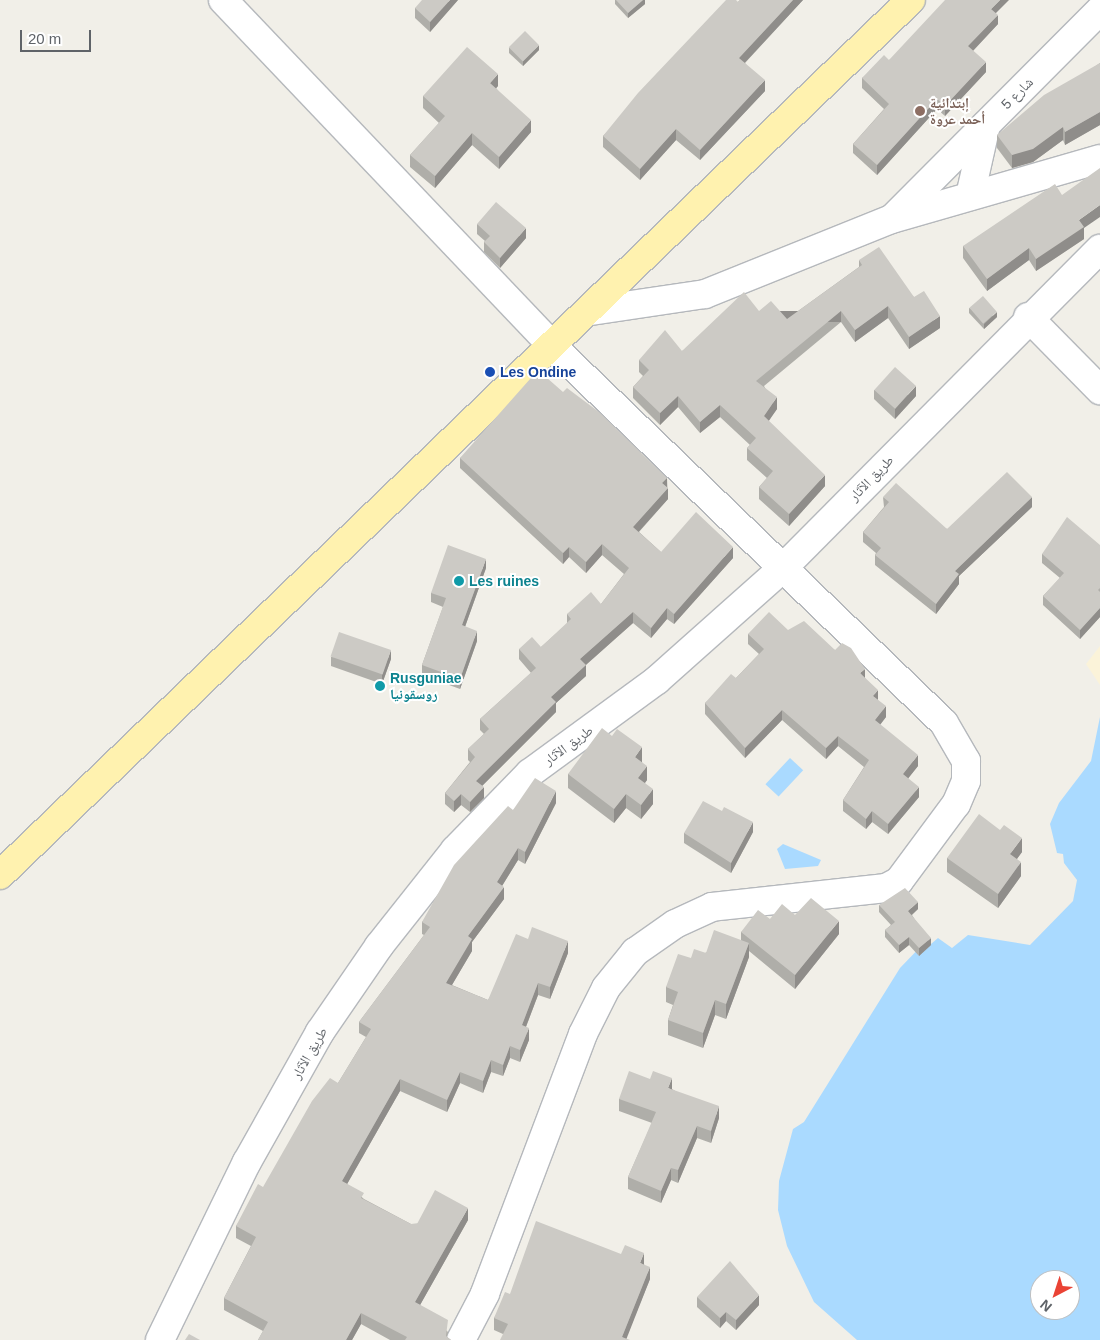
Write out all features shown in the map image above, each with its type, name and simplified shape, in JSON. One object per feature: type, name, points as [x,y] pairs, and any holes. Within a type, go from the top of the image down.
[{"type":"main road","points":[[0,875],[553,347],[911,0]]},
{"type":"street","points":[[223,0],[553,347],[785,566],[944,723],[966,761],[966,781],[912,867],[893,885],[712,907],[675,924],[635,952],[606,988],[583,1034],[485,1294],[462,1340]]},
{"type":"street","name":"شارع 5","points":[[892,219],[1100,10]]},
{"type":"street","points":[[970,196],[986,125]]},
{"type":"street","points":[[590,310],[705,294],[892,219],[1100,159]]},
{"type":"street","name":"طريق الآثار","points":[[160,1340],[247,1162],[320,1032],[379,946],[455,850],[530,773],[657,680],[785,566],[1028,317],[1100,249]]},
{"type":"street","points":[[1028,317],[1100,390]]},
{"type":"sand","points":[[1100,646],[1100,685],[1086,664]]},
{"type":"water","points":[[1100,717],[1100,1340],[857,1340],[814,1302],[787,1246],[778,1210],[779,1181],[793,1129],[804,1122],[900,968],[927,940],[931,944],[938,938],[952,948],[968,935],[1030,945],[1073,901],[1077,880],[1064,863],[1063,854],[1057,853],[1050,824],[1059,803],[1091,761]]},
{"type":"water","points":[[790,758],[803,770],[779,797],[765,784]]},
{"type":"water","points":[[783,844],[821,860],[818,866],[785,869],[777,849]]},
{"type":"building","points":[[422,0],[450,0],[430,22],[415,8]]},
{"type":"building","points":[[616,0],[643,0],[628,13]]},
{"type":"building","points":[[726,0],[736,0],[738,2],[740,0],[793,0],[739,58],[765,80],[700,150],[676,129],[640,169],[603,136],[638,93]]},
{"type":"building","points":[[945,0],[1000,0],[991,9],[998,15],[968,46],[986,62],[945,106],[937,99],[877,165],[853,144],[889,104],[862,78],[884,55],[889,60]]},
{"type":"building","points":[[525,31],[539,45],[523,61],[509,47]]},
{"type":"building","points":[[467,47],[498,74],[490,83],[531,120],[499,157],[472,133],[435,176],[410,155],[445,116],[423,96]]},
{"type":"building","points":[[1100,63],[1100,112],[1065,132],[1063,127],[1033,149],[1012,155],[997,135],[1044,95]]},
{"type":"building","points":[[1100,168],[1100,205],[1079,220],[1084,227],[1036,259],[1029,248],[987,279],[963,246],[1055,184],[1062,195]]},
{"type":"building","points":[[496,202],[526,228],[500,258],[484,242],[490,236],[477,224]]},
{"type":"building","points":[[879,247],[914,297],[924,291],[940,316],[909,337],[888,306],[855,330],[841,311],[756,381],[777,397],[764,416],[825,475],[789,514],[759,487],[773,471],[747,448],[756,438],[720,405],[700,422],[678,396],[660,413],[633,387],[649,370],[639,360],[665,330],[682,351],[744,292],[759,311],[771,301],[787,319],[862,265],[859,260]]},
{"type":"building","points":[[983,296],[997,312],[983,324],[969,308]]},
{"type":"building","points":[[895,367],[916,386],[895,409],[874,390]]},
{"type":"building","points":[[538,370],[563,392],[567,388],[599,412],[667,478],[662,483],[668,488],[633,527],[661,552],[696,512],[733,547],[674,614],[667,608],[651,628],[633,612],[580,659],[586,665],[551,697],[556,702],[476,781],[484,787],[470,802],[461,794],[454,801],[445,793],[475,757],[468,749],[489,729],[480,719],[536,668],[519,649],[532,637],[541,647],[571,619],[567,614],[591,592],[601,604],[629,568],[602,544],[586,562],[569,547],[563,553],[460,458]]},
{"type":"building","points":[[1007,472],[1032,497],[955,571],[959,574],[936,604],[875,555],[881,548],[863,532],[889,502],[883,497],[896,483],[947,529]]},
{"type":"building","points":[[1067,517],[1100,545],[1100,588],[1098,590],[1100,592],[1100,608],[1080,630],[1043,596],[1064,573],[1042,554]]},
{"type":"building","points":[[448,545],[486,559],[462,625],[477,631],[460,679],[422,665],[446,598],[431,593]]},
{"type":"building","points":[[769,612],[788,630],[804,621],[835,650],[842,643],[851,648],[865,669],[860,673],[878,690],[873,696],[886,706],[875,720],[918,755],[903,774],[919,787],[888,824],[872,811],[866,819],[843,800],[869,760],[838,736],[826,748],[782,710],[745,748],[705,703],[731,674],[736,678],[764,649],[748,634]]},
{"type":"building","points":[[339,632],[391,650],[383,674],[331,657]]},
{"type":"building","points":[[602,728],[612,736],[617,729],[642,747],[635,757],[647,766],[638,778],[653,789],[641,805],[626,794],[614,809],[568,774]]},
{"type":"building","points":[[535,778],[556,791],[525,852],[518,848],[497,882],[504,887],[468,936],[472,939],[446,983],[488,1000],[516,934],[528,939],[532,927],[568,941],[550,987],[538,983],[522,1025],[529,1028],[520,1050],[510,1046],[503,1065],[491,1060],[483,1081],[460,1072],[447,1100],[400,1079],[342,1181],[364,1193],[361,1198],[411,1224],[417,1224],[435,1190],[468,1208],[415,1302],[448,1320],[446,1336],[451,1340],[405,1340],[407,1337],[361,1313],[346,1340],[258,1340],[268,1322],[224,1298],[256,1237],[236,1226],[258,1184],[263,1187],[312,1101],[330,1078],[338,1083],[371,1029],[359,1022],[430,927],[422,922],[454,865],[508,806],[513,810]]},
{"type":"building","points":[[703,801],[722,811],[724,807],[753,822],[731,863],[684,833]]},
{"type":"building","points":[[979,814],[1000,830],[1004,825],[1022,838],[1010,854],[1021,862],[998,894],[947,858]]},
{"type":"building","points":[[905,888],[918,902],[908,911],[931,938],[919,948],[909,937],[899,945],[885,930],[895,922],[879,905]]},
{"type":"building","points":[[811,898],[839,921],[795,975],[741,932],[758,910],[770,919],[782,904],[795,915]]},
{"type":"building","points":[[714,930],[749,943],[726,1004],[715,1000],[703,1033],[668,1020],[678,992],[666,987],[678,954],[691,958],[694,949],[706,953]]},
{"type":"building","points":[[629,1071],[650,1079],[653,1071],[672,1078],[668,1088],[719,1106],[711,1131],[697,1126],[678,1170],[671,1168],[661,1191],[628,1177],[656,1112],[619,1099]]},
{"type":"building","points":[[536,1221],[621,1254],[625,1245],[644,1253],[640,1263],[650,1267],[622,1337],[630,1340],[500,1340],[508,1324],[494,1318],[505,1292],[510,1294]]},
{"type":"building","points":[[730,1261],[759,1295],[736,1320],[726,1312],[720,1318],[697,1297]]},
{"type":"building","points":[[189,1334],[200,1340],[185,1340]]},
{"type":"place","name":"إبتدائية أحمد عروة","points":[[920,111]]},
{"type":"place","name":"Les Ondine","points":[[490,372]]},
{"type":"place","name":"Les ruines","points":[[459,581]]},
{"type":"place","name":"Rusguniae روسقونيا","points":[[380,686]]}]
